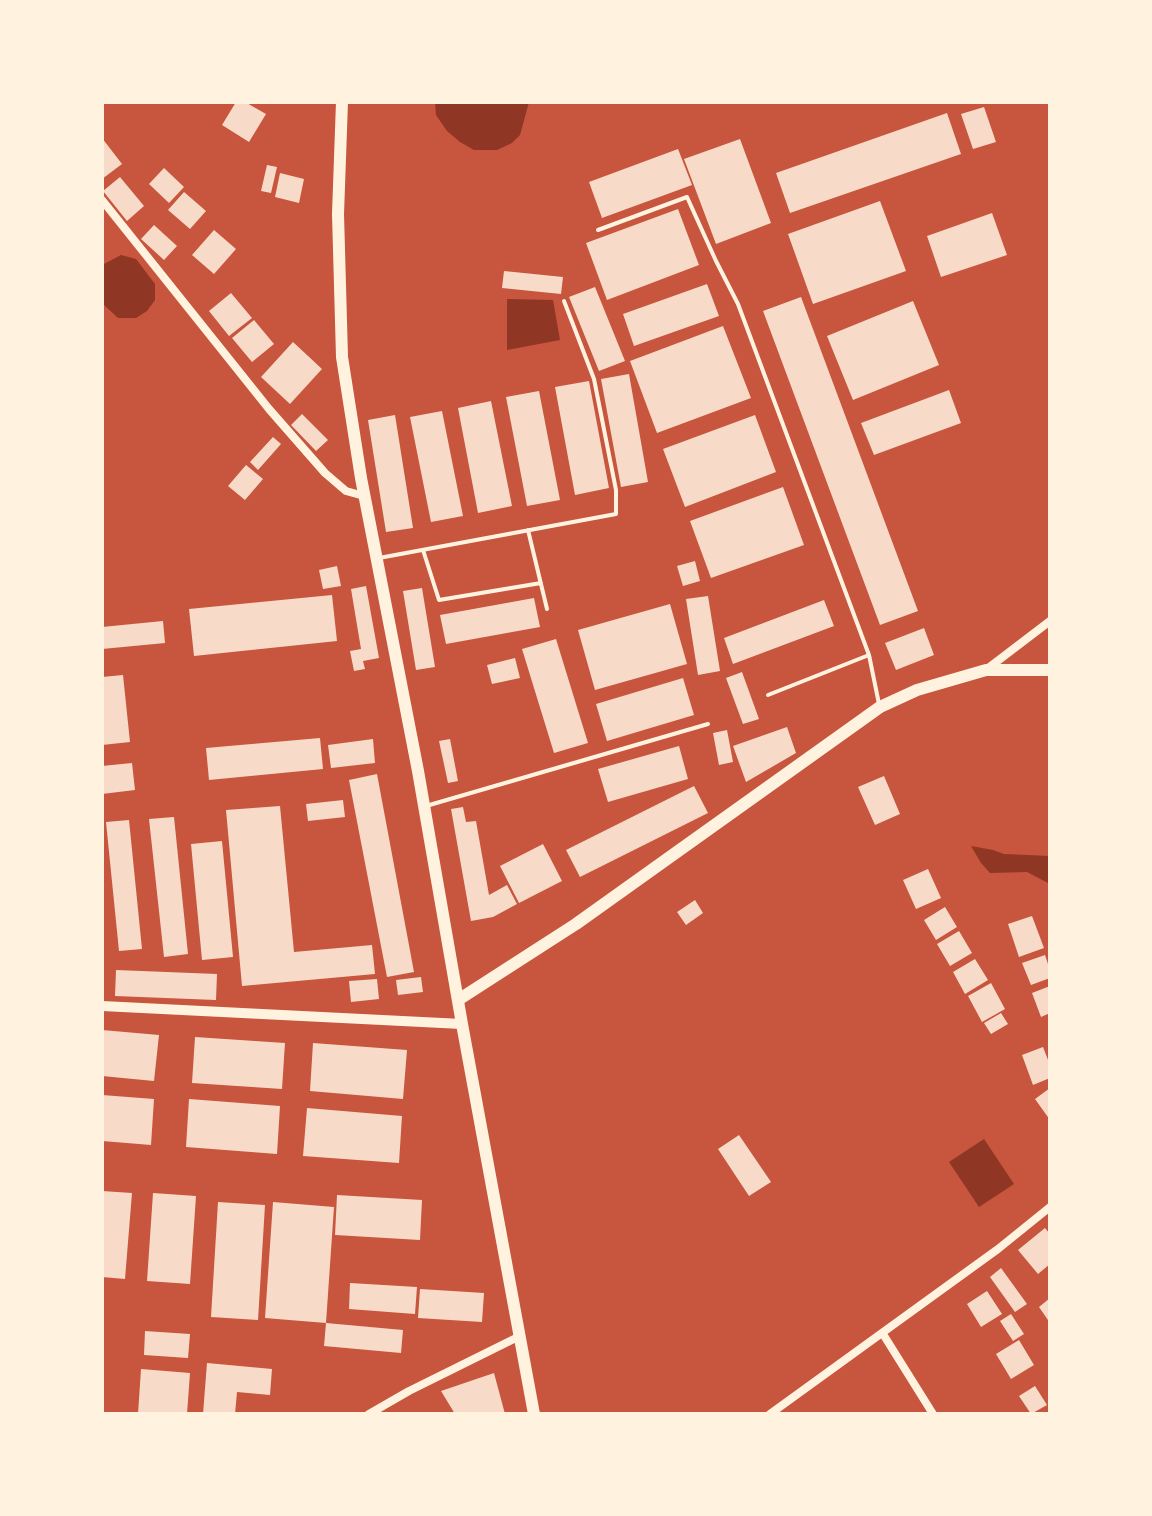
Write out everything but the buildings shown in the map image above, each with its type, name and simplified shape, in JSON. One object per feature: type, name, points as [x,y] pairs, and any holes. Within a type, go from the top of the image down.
[{"type":"main road","points":[[342,102],[338,214],[342,357],[364,496],[534,1414]]},
{"type":"main road","points":[[458,1000],[576,924],[880,707],[917,690],[986,670],[1050,670]]},
{"type":"street","points":[[102,200],[269,409],[325,473],[346,491],[364,496]]},
{"type":"street","points":[[986,670],[1050,621]]},
{"type":"street","points":[[102,1006],[462,1024]]},
{"type":"street","points":[[770,1414],[998,1249],[1050,1207]]},
{"type":"street","points":[[883,1334],[933,1414]]},
{"type":"street","points":[[369,1414],[520,1336]]},
{"type":"lane","points":[[598,230],[687,197],[738,304],[869,655],[880,707]]},
{"type":"lane","points":[[377,559],[616,514],[616,490],[594,379],[564,301]]},
{"type":"lane","points":[[528,530],[547,609]]},
{"type":"lane","points":[[423,550],[439,600],[541,583]]},
{"type":"lane","points":[[768,695],[869,655]]},
{"type":"lane","points":[[424,807],[708,724]]},
{"type":"shaded area","points":[[435,102],[529,102],[520,135],[512,143],[497,150],[474,150],[447,131],[436,115]]},
{"type":"shaded area","points":[[121,255],[136,259],[155,284],[155,300],[147,311],[136,318],[118,318],[102,303],[102,265]]},
{"type":"shaded area","points":[[507,299],[553,300],[560,340],[507,350]]},
{"type":"shaded area","points":[[971,846],[1004,854],[1050,856],[1050,884],[1027,872],[990,873]]},
{"type":"shaded area","points":[[984,1139],[1014,1184],[979,1207],[949,1162]]}]
